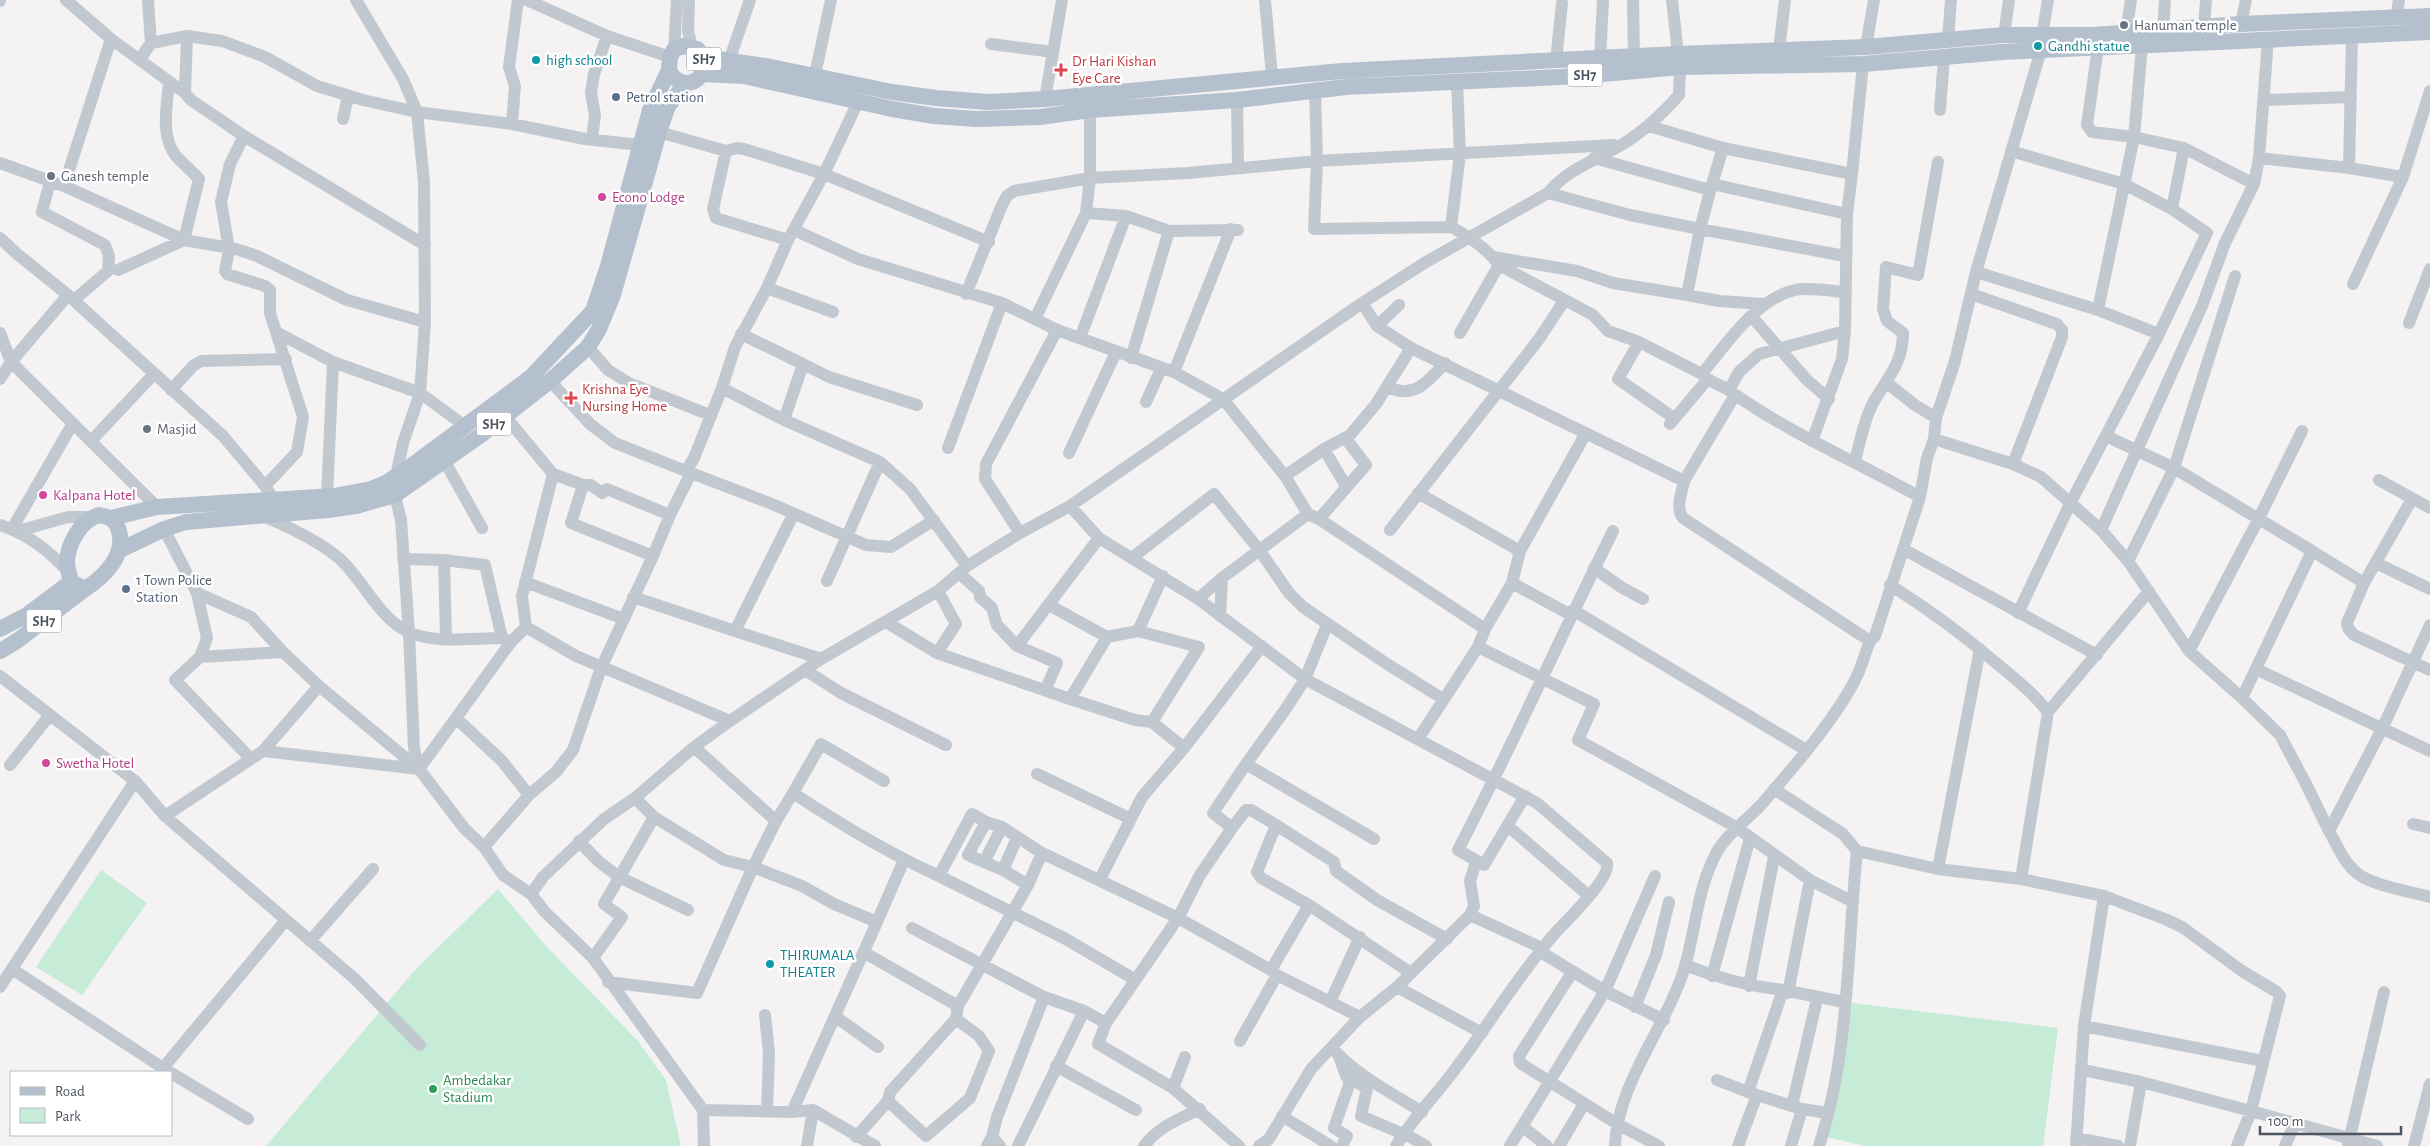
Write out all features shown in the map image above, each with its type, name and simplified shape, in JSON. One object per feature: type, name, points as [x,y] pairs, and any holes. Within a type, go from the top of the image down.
[{"type":"main road","name":"SH7","points":[[702,74],[744,76],[858,102],[934,116],[977,119],[1040,118],[1090,110],[1237,100],[1315,89],[1581,76],[1679,61],[1779,50],[1866,47],[2004,36],[2042,43],[2098,47],[2142,46],[2241,24],[2430,16]]},
{"type":"main road","name":"SH7","points":[[91,517],[99,515],[111,518],[157,507],[327,497],[371,490],[396,476],[532,377],[593,311],[608,266],[640,145],[655,97],[671,59],[682,46],[729,61],[815,75],[869,87],[936,98],[988,102],[1045,99],[1272,76],[1556,61],[1634,58],[1679,61],[1863,64],[1944,56],[2126,32],[2163,31],[2268,39],[2430,32]]},
{"type":"main road","name":"SH7","points":[[671,59],[676,79],[686,83],[692,82],[702,74],[705,66],[698,52]]},
{"type":"main road","name":"SH7","points":[[0,629],[27,614],[75,582],[107,570],[120,550],[164,529],[186,522],[356,506],[395,495],[423,477],[550,381],[588,347],[599,329],[613,295],[668,106],[686,83]]},
{"type":"main road","points":[[75,582],[67,562],[73,542],[82,524],[91,517]]},
{"type":"main road","points":[[111,518],[119,530],[120,550]]},
{"type":"main road","name":"SH7","points":[[0,650],[17,641],[75,582]]},
{"type":"street","points":[[66,0],[110,39],[140,59],[185,93],[191,100],[244,136],[425,245]]},
{"type":"street","points":[[140,59],[151,43],[148,0]]},
{"type":"street","points":[[356,0],[403,79],[417,112],[424,182],[425,322],[420,394],[403,443],[396,476]]},
{"type":"street","points":[[512,124],[515,86],[509,67],[518,0]]},
{"type":"street","points":[[528,0],[607,36],[671,59],[677,0]]},
{"type":"street","points":[[689,0],[688,31],[698,52]]},
{"type":"street","points":[[729,61],[750,0]]},
{"type":"street","points":[[815,75],[831,0]]},
{"type":"street","points":[[1045,99],[1062,0]]},
{"type":"street","points":[[1265,0],[1272,76]]},
{"type":"street","points":[[1600,60],[1603,0]]},
{"type":"street","points":[[1633,0],[1634,58]]},
{"type":"street","points":[[531,894],[543,878],[579,841],[604,819],[635,798],[694,747],[730,721],[821,659],[938,591],[963,570],[1020,533],[1070,506],[1362,303],[1426,262],[1548,193],[1554,184],[1594,158],[1622,145],[1649,126],[1678,95],[1679,61],[1672,0]]},
{"type":"street","points":[[1779,50],[1785,0]]},
{"type":"street","points":[[1866,47],[1874,0]]},
{"type":"street","points":[[1948,39],[1951,0]]},
{"type":"street","points":[[2004,36],[2010,0]]},
{"type":"street","points":[[1616,1146],[1627,1094],[1664,1020],[1685,965],[1705,880],[1718,850],[1736,827],[1766,800],[1824,728],[1855,680],[1870,640],[1875,636],[1920,497],[1927,458],[1934,439],[1936,418],[1954,361],[1976,272],[2042,43],[2048,0]]},
{"type":"street","points":[[2126,32],[2131,0]]},
{"type":"street","points":[[2163,31],[2165,0]]},
{"type":"street","points":[[2199,33],[2206,0]]},
{"type":"street","points":[[2241,24],[2246,0]]},
{"type":"street","points":[[2396,18],[2398,0]]},
{"type":"street","points":[[1556,61],[1562,3]]},
{"type":"street","points":[[2349,168],[2352,35]]},
{"type":"street","points":[[151,43],[188,36],[222,41],[265,56],[317,86],[348,96],[417,112],[512,124],[592,139],[640,145]]},
{"type":"street","points":[[185,93],[188,36]]},
{"type":"street","points":[[592,139],[594,115],[591,93],[594,74],[607,36]]},
{"type":"street","points":[[64,186],[110,39]]},
{"type":"street","points":[[2101,530],[2202,306],[2225,243],[2254,184],[2264,100],[2268,39]]},
{"type":"street","points":[[990,44],[1053,52]]},
{"type":"street","points":[[2098,310],[2134,137],[2142,46]]},
{"type":"street","points":[[2098,47],[2088,129],[2092,132],[2134,137],[2184,148],[2254,184]]},
{"type":"street","points":[[1940,110],[1944,56]]},
{"type":"street","points":[[1812,442],[1842,359],[1845,330],[1847,214],[1863,64]]},
{"type":"street","points":[[1451,227],[1460,154],[1457,81]]},
{"type":"street","points":[[169,82],[165,118],[170,142],[175,155],[199,179],[184,240]]},
{"type":"street","points":[[1315,89],[1316,161],[1314,228],[1451,227],[1471,237],[1496,261],[1564,301],[1593,315],[1608,331],[1639,342],[1705,377],[1812,442],[1855,461],[1920,497]]},
{"type":"street","points":[[2353,284],[2403,177],[2430,91]]},
{"type":"street","points":[[343,119],[348,96]]},
{"type":"street","points":[[2264,100],[2351,97]]},
{"type":"street","points":[[1237,100],[1238,168]]},
{"type":"street","points":[[484,847],[529,794],[556,772],[573,750],[601,668],[653,556],[689,472],[710,414],[722,388],[735,347],[767,288],[791,235],[824,174],[858,102]]},
{"type":"street","points":[[1035,319],[1086,213],[1090,178],[1090,110]]},
{"type":"street","points":[[1649,126],[1723,148],[1852,174]]},
{"type":"street","points":[[659,132],[726,151],[737,148],[824,174],[988,242]]},
{"type":"street","points":[[244,136],[230,164],[222,202],[229,249],[225,270],[227,274],[265,286],[270,290],[270,313],[278,333],[303,417],[302,433],[297,452],[265,486]]},
{"type":"street","points":[[966,294],[1002,205],[1007,196],[1014,191],[1090,178],[1316,161],[1622,145]]},
{"type":"street","points":[[1687,295],[1700,229],[1723,148]]},
{"type":"street","points":[[2172,209],[2184,148]]},
{"type":"street","points":[[726,151],[713,209],[716,218],[791,235],[858,259],[1002,304],[1057,330],[1161,369],[1174,372],[1223,399],[1285,476],[1314,517],[1485,628]]},
{"type":"street","points":[[2011,151],[2124,184],[2172,209],[2225,243]]},
{"type":"street","points":[[1594,158],[1711,187],[1847,214]]},
{"type":"street","points":[[2258,158],[2349,168],[2403,177]]},
{"type":"street","points":[[1855,461],[1873,403],[1894,373],[1903,340],[1903,333],[1886,321],[1883,309],[1886,267],[1918,275],[1938,162]]},
{"type":"street","points":[[0,163],[64,186],[184,240],[257,256],[347,300],[425,322]]},
{"type":"street","points":[[0,380],[11,362],[71,298],[108,271],[109,256],[105,245],[42,212],[50,182]]},
{"type":"street","points":[[1548,193],[1630,215],[1845,256]]},
{"type":"street","points":[[1086,213],[1126,216],[1169,231],[1235,230],[1174,372]]},
{"type":"street","points":[[1080,338],[1126,216]]},
{"type":"street","points":[[1131,358],[1169,231]]},
{"type":"street","points":[[2018,613],[2072,502],[2159,334],[2207,233]]},
{"type":"street","points":[[0,238],[71,298],[153,375],[223,436],[265,486],[274,500]]},
{"type":"street","points":[[118,270],[184,240]]},
{"type":"street","points":[[1496,261],[1577,270],[1613,283],[1719,301],[1764,304]]},
{"type":"street","points":[[1460,333],[1496,261]]},
{"type":"street","points":[[2409,323],[2430,269]]},
{"type":"street","points":[[1976,272],[2098,310],[2159,334]]},
{"type":"street","points":[[2128,561],[2174,468],[2235,276]]},
{"type":"street","points":[[767,288],[833,312]]},
{"type":"street","points":[[1639,342],[1618,378],[1672,421],[1736,331],[1764,304],[1796,290],[1845,292]]},
{"type":"street","points":[[1971,294],[2057,324],[2062,330],[2062,337],[2013,464]]},
{"type":"street","points":[[1390,530],[1539,339],[1564,301]]},
{"type":"street","points":[[1362,303],[1377,326],[1411,348],[1684,481]]},
{"type":"street","points":[[948,448],[1002,304]]},
{"type":"street","points":[[1377,326],[1399,305]]},
{"type":"street","points":[[1752,317],[1807,380],[1829,399]]},
{"type":"street","points":[[1020,533],[985,479],[984,473],[986,464],[1057,330]]},
{"type":"street","points":[[1845,330],[1759,354],[1739,372],[1732,393],[1684,481],[1679,513],[1683,518],[1870,640]]},
{"type":"street","points":[[0,333],[11,362],[157,507]]},
{"type":"street","points":[[278,333],[333,362],[420,394],[465,426]]},
{"type":"street","points":[[741,334],[830,377],[917,405]]},
{"type":"street","points":[[588,347],[608,370],[629,383],[710,414]]},
{"type":"street","points":[[1285,476],[1324,449],[1346,439],[1376,404],[1411,348]]},
{"type":"street","points":[[1069,453],[1116,352]]},
{"type":"street","points":[[171,390],[193,366],[201,361],[286,360]]},
{"type":"street","points":[[327,497],[333,362]]},
{"type":"street","points":[[1387,386],[1395,391],[1412,392],[1430,380],[1445,363]]},
{"type":"street","points":[[784,420],[804,364]]},
{"type":"street","points":[[1146,402],[1161,369]]},
{"type":"street","points":[[91,441],[153,375]]},
{"type":"street","points":[[550,381],[590,424],[615,443],[772,504],[793,515],[866,545],[891,546],[934,520]]},
{"type":"street","points":[[1887,383],[1915,405],[1936,418]]},
{"type":"street","points":[[722,388],[784,420],[880,462],[910,489],[934,520],[963,570],[979,591],[980,597],[992,608],[997,625],[1017,646],[1056,663],[1046,689]]},
{"type":"street","points":[[505,416],[553,474],[591,485],[602,493],[607,489],[670,515]]},
{"type":"street","points":[[10,528],[73,423]]},
{"type":"street","points":[[2189,651],[2258,520],[2302,430]]},
{"type":"street","points":[[1418,739],[1478,646],[1485,628],[1512,583],[1520,551],[1586,433]]},
{"type":"street","points":[[2106,436],[2174,468],[2364,583]]},
{"type":"street","points":[[1198,599],[1222,578],[1260,550],[1314,517],[1366,465],[1346,439]]},
{"type":"street","points":[[1934,439],[2013,464],[2041,477],[2072,502],[2101,530],[2128,561],[2189,651],[2280,735],[2329,832],[2347,862],[2358,874],[2387,886],[2430,897]]},
{"type":"street","points":[[1324,449],[1346,486]]},
{"type":"street","points":[[444,460],[482,528]]},
{"type":"street","points":[[827,580],[880,462]]},
{"type":"street","points":[[526,627],[522,596],[553,474]]},
{"type":"street","points":[[2379,480],[2430,508]]},
{"type":"street","points":[[583,484],[571,523],[653,556]]},
{"type":"street","points":[[1418,493],[1520,551]]},
{"type":"street","points":[[1133,557],[1214,494],[1260,550],[1289,593],[1327,625],[1443,699]]},
{"type":"street","points":[[395,495],[401,520],[409,632],[414,748],[419,769]]},
{"type":"street","points":[[2412,499],[2364,583],[2348,619],[2348,628],[2354,634],[2430,670]]},
{"type":"street","points":[[1070,506],[1099,538],[1133,557],[1198,599],[1304,679],[1538,803],[1607,863],[1606,873],[1589,896],[1541,949],[1482,1033],[1396,1146]]},
{"type":"street","points":[[261,515],[280,523],[339,559],[367,588],[388,618],[409,632],[436,640],[446,638],[506,640]]},
{"type":"street","points":[[735,631],[793,515]]},
{"type":"street","points":[[10,528],[68,518],[91,517]]},
{"type":"street","points":[[10,528],[37,542],[75,582]]},
{"type":"street","points":[[164,529],[197,593],[207,638],[200,657],[175,680],[251,759]]},
{"type":"street","points":[[1525,796],[1484,865],[1458,850],[1495,780],[1544,678],[1572,612],[1613,531]]},
{"type":"street","points":[[1017,646],[1099,538]]},
{"type":"street","points":[[1903,549],[2097,655]]},
{"type":"street","points":[[2242,698],[2312,551]]},
{"type":"street","points":[[403,559],[444,560],[485,565],[506,640]]},
{"type":"street","points":[[444,560],[446,638]]},
{"type":"street","points":[[2376,563],[2430,589]]},
{"type":"street","points":[[1594,568],[1643,599]]},
{"type":"street","points":[[1138,631],[1163,576]]},
{"type":"street","points":[[1220,616],[1222,578]]},
{"type":"street","points":[[525,582],[624,619]]},
{"type":"street","points":[[1512,583],[1572,612],[1806,750]]},
{"type":"street","points":[[1890,585],[1933,611],[2030,692],[2048,712]]},
{"type":"street","points":[[937,653],[956,624],[938,591]]},
{"type":"street","points":[[2021,879],[2048,712],[2150,591]]},
{"type":"street","points":[[197,593],[251,617],[283,652],[320,686],[419,769],[464,828],[484,847],[503,875],[531,894],[544,912],[593,958],[608,982],[703,1110],[704,1146]]},
{"type":"street","points":[[634,597],[821,659]]},
{"type":"street","points":[[1049,605],[1107,638],[1138,631],[1199,647],[1152,722]]},
{"type":"street","points":[[886,622],[937,653],[1046,689],[1070,700],[1135,720],[1152,722],[1184,748]]},
{"type":"street","points":[[2329,832],[2382,729],[2430,624]]},
{"type":"street","points":[[1232,828],[1213,813],[1286,710],[1304,679],[1327,625]]},
{"type":"street","points":[[419,769],[457,719],[506,640],[526,627]]},
{"type":"street","points":[[526,627],[601,668],[730,721]]},
{"type":"street","points":[[1070,700],[1107,638]]},
{"type":"street","points":[[1100,879],[1129,818],[1142,797],[1184,748],[1262,646]]},
{"type":"street","points":[[1478,646],[1594,704],[1578,740],[1736,827],[1774,857],[1810,880],[1853,902]]},
{"type":"street","points":[[1938,868],[1980,649]]},
{"type":"street","points":[[200,657],[283,652]]},
{"type":"street","points":[[2256,669],[2430,751]]},
{"type":"street","points":[[805,670],[841,693],[946,745]]},
{"type":"street","points":[[0,676],[135,780],[165,816],[355,979],[420,1045]]},
{"type":"street","points":[[165,816],[263,751],[320,686]]},
{"type":"street","points":[[10,765],[50,715]]},
{"type":"street","points":[[457,719],[502,761],[529,794]]},
{"type":"street","points":[[608,982],[698,993],[753,867],[776,821],[821,744],[884,780]]},
{"type":"street","points":[[694,747],[776,821]]},
{"type":"street","points":[[263,751],[419,769]]},
{"type":"street","points":[[1246,764],[1374,839]]},
{"type":"street","points":[[1037,774],[1129,818]]},
{"type":"street","points":[[0,987],[135,780]]},
{"type":"street","points":[[1774,790],[1843,834],[1857,851],[1938,868],[2021,879],[2104,896],[2182,927],[2242,972],[2277,992],[2280,1001],[2251,1111],[2237,1146]]},
{"type":"street","points":[[793,793],[835,821],[904,860],[1064,938],[1134,979]]},
{"type":"street","points":[[635,798],[654,817],[724,860],[753,867],[802,886],[834,904],[877,922]]},
{"type":"street","points":[[1239,1146],[1200,1109],[1173,1088],[1098,1044],[1106,1023],[1134,979],[1178,918],[1200,875],[1246,810],[1252,810],[1334,862],[1336,871],[1377,900],[1447,939]]},
{"type":"street","points":[[939,876],[972,814],[986,822],[1002,827],[1042,853],[1088,876],[1100,879],[1178,918],[1274,973],[1360,1017]]},
{"type":"street","points":[[593,958],[622,917],[604,904],[654,817]]},
{"type":"street","points":[[986,822],[968,855],[1002,870],[1028,885]]},
{"type":"street","points":[[2412,824],[2430,828]]},
{"type":"street","points":[[1276,825],[1257,872],[1261,878],[1360,937],[1410,973]]},
{"type":"street","points":[[1508,826],[1589,896]]},
{"type":"street","points":[[984,862],[1002,827]]},
{"type":"street","points":[[1002,870],[1017,838]]},
{"type":"street","points":[[1712,976],[1750,838]]},
{"type":"street","points":[[579,841],[598,861],[619,877],[688,910]]},
{"type":"street","points":[[1819,1146],[1838,1065],[1857,851]]},
{"type":"street","points":[[856,1137],[888,1101],[890,1092],[956,1019],[958,1006],[1028,885],[1042,853]]},
{"type":"street","points":[[1749,986],[1774,857]]},
{"type":"street","points":[[792,1112],[836,1017],[904,860]]},
{"type":"street","points":[[1259,1146],[1269,1140],[1310,1069],[1336,1052],[1360,1017],[1397,987],[1470,915],[1474,906],[1470,881],[1476,862]]},
{"type":"street","points":[[310,941],[373,869]]},
{"type":"street","points":[[1510,1146],[1606,991],[1655,876]]},
{"type":"street","points":[[1738,1146],[1752,1094],[1785,991],[1810,880]]},
{"type":"street","points":[[2104,896],[2084,1026],[2083,1070],[2076,1142],[2118,1146]]},
{"type":"street","points":[[1635,1008],[1656,955],[1669,902]]},
{"type":"street","points":[[1240,1041],[1309,905]]},
{"type":"street","points":[[1470,915],[1541,949],[1573,971],[1635,1008],[1664,1020]]},
{"type":"street","points":[[170,1071],[286,920]]},
{"type":"street","points":[[912,928],[1044,997],[1084,1012],[1106,1023]]},
{"type":"street","points":[[1330,1002],[1360,937]]},
{"type":"street","points":[[864,953],[958,1006]]},
{"type":"street","points":[[1685,965],[1712,976],[1749,986],[1844,1002]]},
{"type":"street","points":[[12,970],[167,1071]]},
{"type":"street","points":[[1573,971],[1519,1056],[1520,1063],[1619,1125],[1659,1146]]},
{"type":"street","points":[[1397,987],[1482,1033]]},
{"type":"street","points":[[2349,1142],[2384,992]]},
{"type":"street","points":[[993,1143],[997,1117],[1044,997]]},
{"type":"street","points":[[1792,1146],[1817,998]]},
{"type":"street","points":[[1018,1146],[1084,1012]]},
{"type":"street","points":[[765,1015],[769,1053],[767,1111]]},
{"type":"street","points":[[836,1017],[878,1047]]},
{"type":"street","points":[[888,1101],[926,1136],[970,1098],[990,1051],[979,1036],[956,1019]]},
{"type":"street","points":[[2084,1026],[2263,1061]]},
{"type":"street","points":[[1336,1052],[1366,1076],[1422,1112]]},
{"type":"street","points":[[1336,1052],[1350,1082],[1334,1128],[1347,1136],[1342,1146]]},
{"type":"street","points":[[1173,1088],[1186,1057]]},
{"type":"street","points":[[1056,1066],[1136,1110]]},
{"type":"street","points":[[2083,1070],[2141,1082],[2251,1111],[2349,1142],[2377,1146]]},
{"type":"street","points":[[172,1074],[248,1119]]},
{"type":"street","points":[[1346,1076],[1367,1088],[1361,1116],[1404,1134],[1426,1146]]},
{"type":"street","points":[[1717,1080],[1752,1094],[1797,1108],[1828,1113]]},
{"type":"street","points":[[2130,1146],[2141,1082]]},
{"type":"street","points":[[2414,1146],[2430,1084]]},
{"type":"street","points":[[1559,1146],[1584,1104]]},
{"type":"street","points":[[1144,1146],[1150,1138],[1171,1122],[1200,1109]]},
{"type":"street","points":[[703,1110],[792,1112],[814,1110],[838,1123],[856,1137],[875,1146]]},
{"type":"street","points":[[807,1146],[814,1110]]},
{"type":"street","points":[[1282,1116],[1331,1146]]},
{"type":"street","points":[[2285,1146],[2295,1124]]},
{"type":"street","points":[[1522,1126],[1547,1146]]},
{"type":"green space","points":[[101,870],[147,903],[82,995],[36,967]]},
{"type":"green space","points":[[498,889],[548,948],[637,1040],[666,1080],[681,1146],[266,1146],[415,970]]},
{"type":"green space","points":[[1844,1002],[2058,1028],[2043,1146],[1865,1146],[1823,1136]]},
{"type":"place","name":"Hanuman temple","points":[[2124,25]]},
{"type":"place","name":"Gandhi statue","points":[[2038,46]]},
{"type":"place","name":"high school","points":[[536,60]]},
{"type":"place","name":"Dr Hari Kishan Eye Care","points":[[1061,70]]},
{"type":"place","name":"Petrol station","points":[[616,97]]},
{"type":"place","name":"Ganesh temple","points":[[51,176]]},
{"type":"place","name":"Econo Lodge","points":[[602,197]]},
{"type":"place","name":"Krishna Eye Nursing Home","points":[[571,398]]},
{"type":"place","name":"Masjid","points":[[147,429]]},
{"type":"place","name":"Kalpana Hotel","points":[[43,495]]},
{"type":"place","name":"1 Town Police Station","points":[[126,589]]},
{"type":"place","name":"Swetha Hotel","points":[[46,763]]},
{"type":"place","name":"THIRUMALA THEATER","points":[[770,964]]},
{"type":"place","name":"Ambedakar Stadium","points":[[433,1089]]}]
